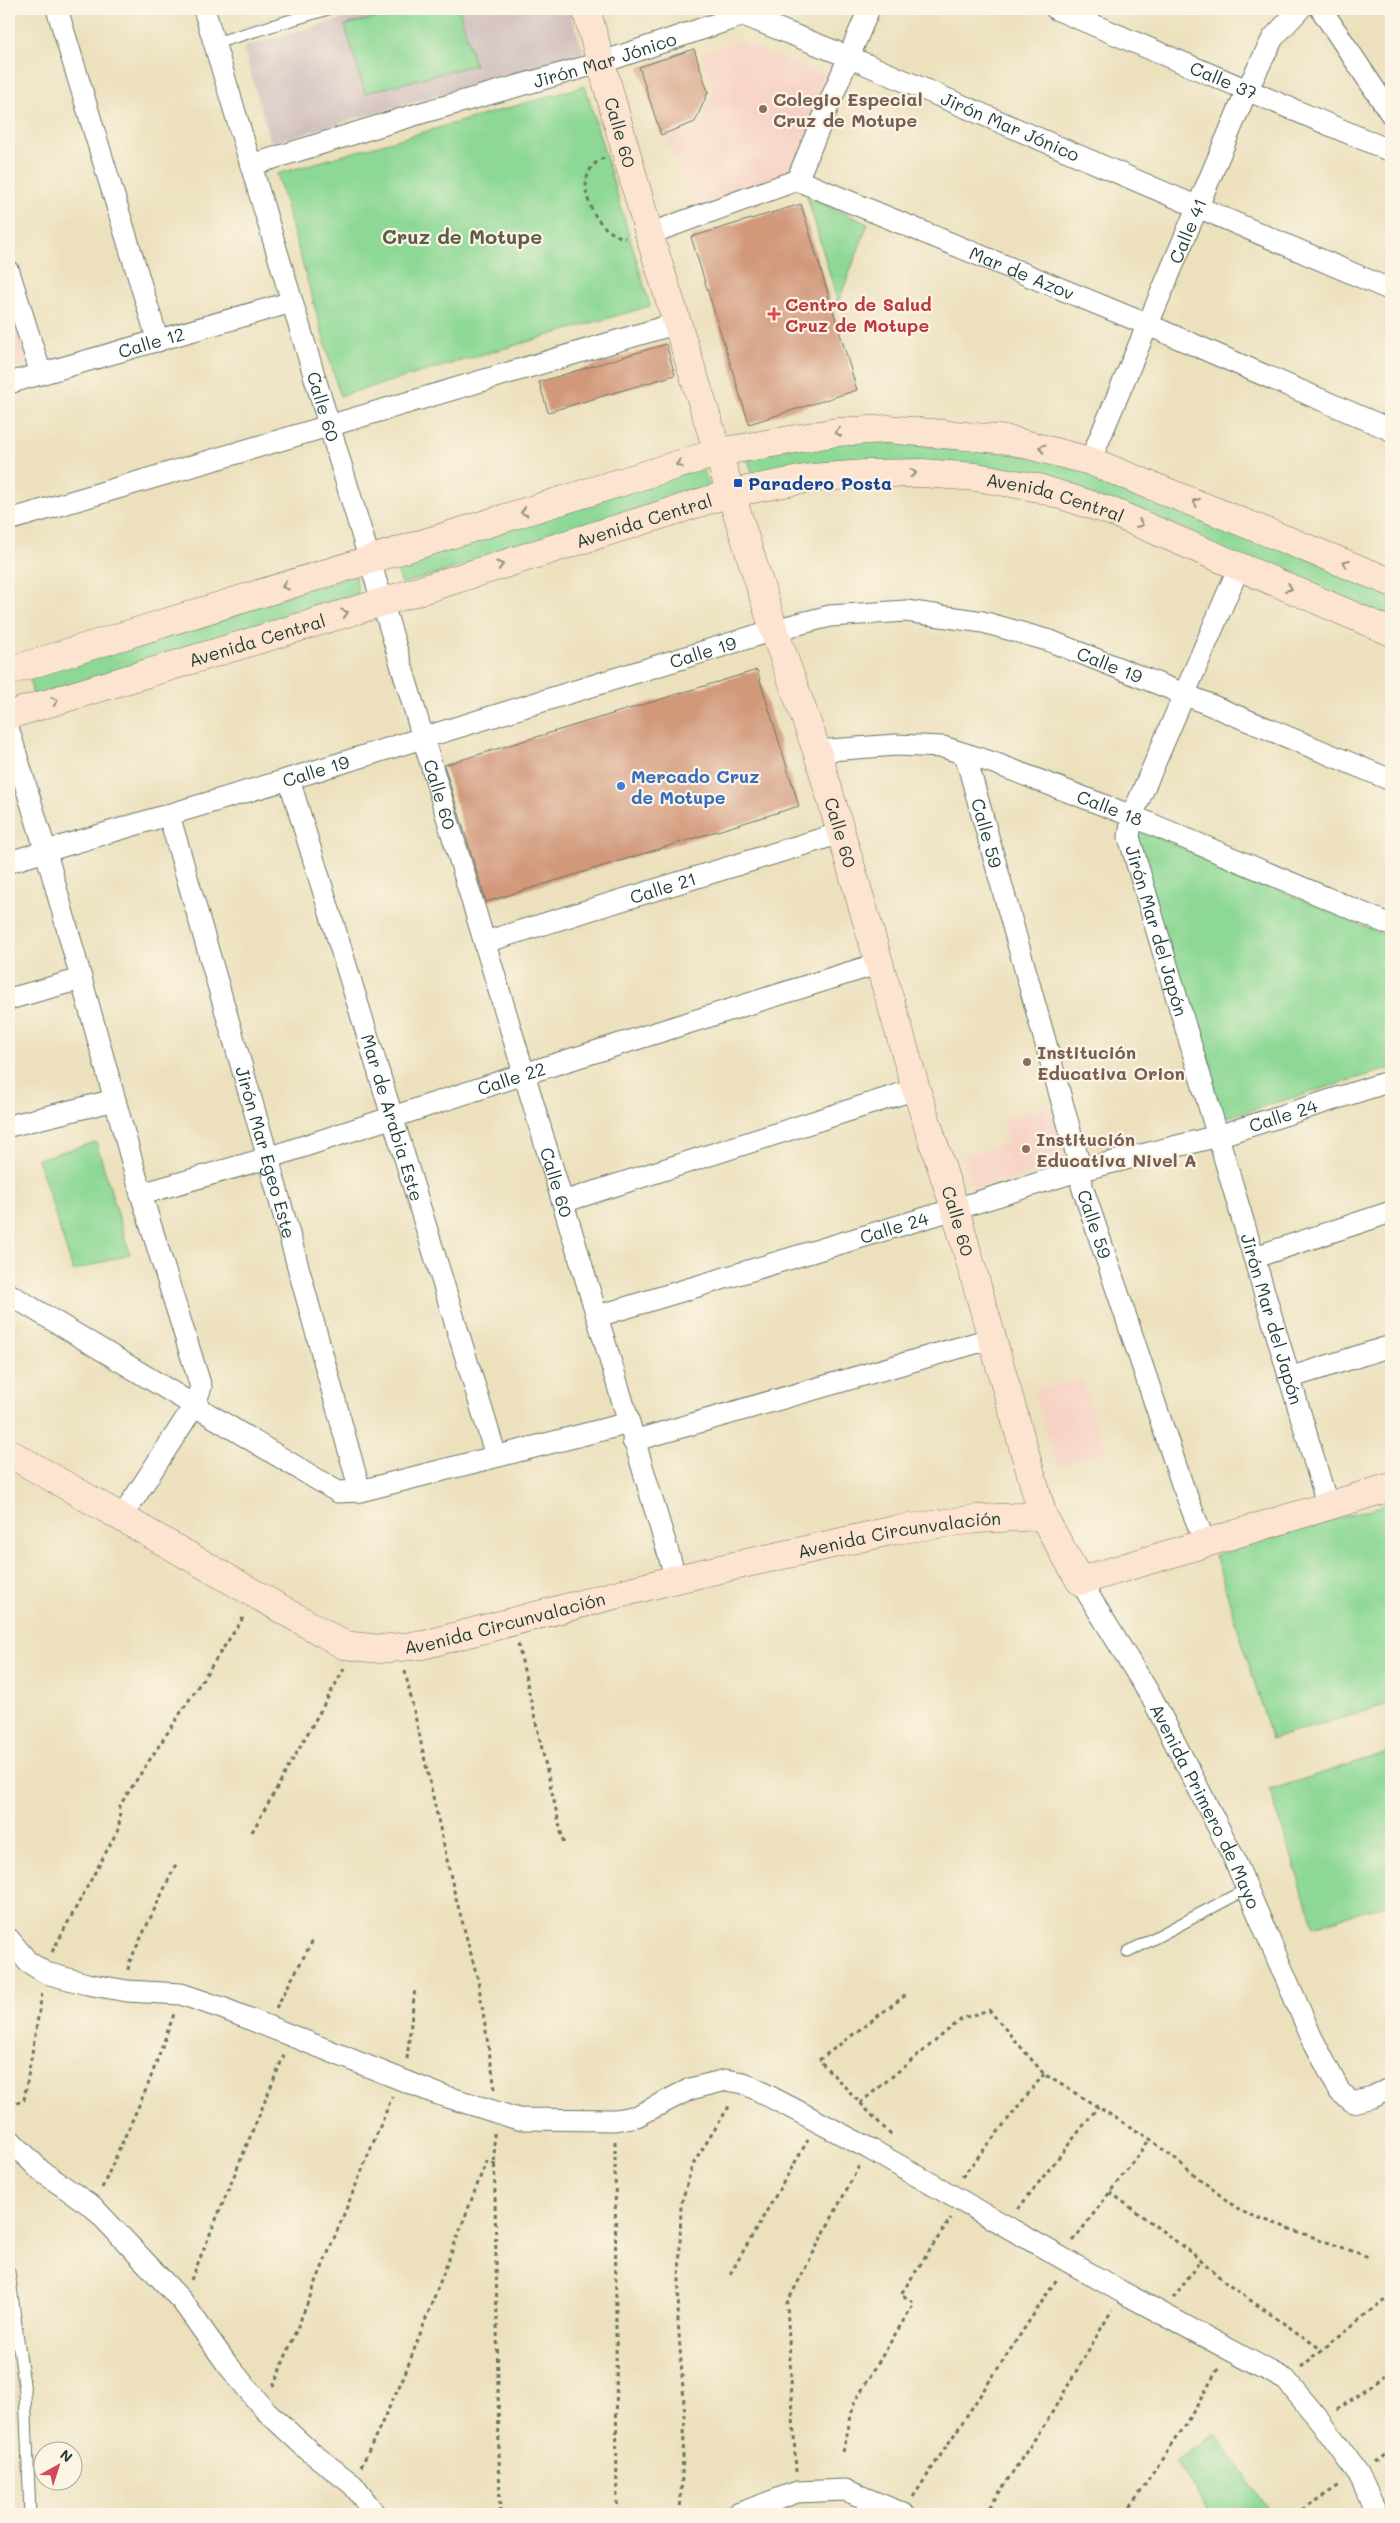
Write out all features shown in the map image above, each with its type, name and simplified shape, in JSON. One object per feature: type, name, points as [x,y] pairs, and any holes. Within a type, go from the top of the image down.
[{"type":"street","points":[[57,9],[158,341]]},
{"type":"street","name":"Calle 60","points":[[204,9],[676,1579]]},
{"type":"street","name":"Calle 60","points":[[586,9],[603,62],[649,234],[774,630],[817,751],[916,1089],[955,1210],[1043,1516]]},
{"type":"street","points":[[649,234],[797,180],[869,9]]},
{"type":"street","name":"Calle 37","points":[[1056,9],[1391,151]]},
{"type":"street","name":"Calle 41","points":[[1090,461],[1146,324],[1247,90],[1273,38],[1300,9]]},
{"type":"street","points":[[1321,9],[1391,114]]},
{"type":"street","name":"Jirón Mar Jónico","points":[[250,165],[421,113],[603,62],[741,12],[1391,290]]},
{"type":"street","name":"Mar de Azov","points":[[797,180],[1146,324],[1391,430]]},
{"type":"street","points":[[9,272],[41,374]]},
{"type":"street","name":"Calle 12","points":[[9,383],[292,302]]},
{"type":"street","points":[[9,520],[678,323]]},
{"type":"street","points":[[9,671],[719,452],[837,432],[887,429],[1009,440],[1090,461],[1391,582]]},
{"type":"street","name":"Avenida Central","points":[[9,715],[383,602],[731,493],[820,477],[922,473],[976,477],[1039,488],[1110,511],[1391,632]]},
{"type":"street","name":"Jirón Mar del Japón","points":[[1238,566],[1132,816],[1129,837],[1328,1507]]},
{"type":"street","name":"Calle 19","points":[[9,862],[289,779],[423,736],[774,630],[830,616],[906,611],[983,622],[1050,641],[1184,694],[1391,780]]},
{"type":"street","points":[[9,731],[46,852],[141,1194],[201,1387],[194,1406],[122,1517]]},
{"type":"street","name":"Calle 18","points":[[817,751],[896,745],[943,747],[1132,816],[1391,925]]},
{"type":"street","name":"Calle 59","points":[[965,754],[1081,1170],[1082,1186],[1182,1484],[1205,1544]]},
{"type":"street","name":"Mar de Arabia Este","points":[[289,779],[496,1456]]},
{"type":"street","name":"Jirón Mar Egeo Este","points":[[169,815],[268,1158],[360,1491]]},
{"type":"street","name":"Calle 21","points":[[485,942],[841,833]]},
{"type":"street","name":"Calle 22","points":[[141,1194],[268,1158],[524,1074],[880,963]]},
{"type":"street","points":[[9,999],[81,979]]},
{"type":"street","name":"Calle 24","points":[[598,1316],[955,1210],[1081,1170],[1218,1136],[1391,1082]]},
{"type":"street","points":[[563,1202],[916,1089]]},
{"type":"street","points":[[9,1126],[115,1100]]},
{"type":"street","points":[[1255,1257],[1391,1212]]},
{"type":"street","points":[[9,1294],[338,1492],[360,1491],[496,1456],[631,1432],[992,1338]]},
{"type":"street","points":[[1289,1378],[1391,1346]]},
{"type":"street","name":"Avenida Circunvalación","points":[[9,1453],[344,1645],[380,1649],[423,1645],[676,1579],[895,1530],[977,1519],[1043,1516]]},
{"type":"street","points":[[1080,1581],[1391,1487]]},
{"type":"street","name":"Avenida Primero de Mayo","points":[[1043,1516],[1080,1581],[1152,1698],[1232,1854],[1246,1889],[1340,2092],[1353,2102],[1372,2097],[1391,2088]]},
{"type":"street","points":[[9,1939],[28,1962],[46,1973],[87,1984],[127,1991],[181,1994],[435,2093],[518,2119],[615,2120],[637,2116],[690,2089],[726,2080],[744,2083],[868,2148],[1122,2292],[1286,2380],[1321,2422],[1358,2473],[1377,2514]]},
{"type":"street","points":[[9,2139],[41,2171],[93,2207],[182,2302],[227,2364],[264,2408],[308,2450],[353,2485],[375,2514]]},
{"type":"street","points":[[737,2514],[796,2492],[845,2490],[903,2514]]},
{"type":"lane","points":[[214,44],[328,9]]},
{"type":"lane","points":[[1128,1952],[1246,1889]]},
{"type":"lane","points":[[9,2272],[25,2392],[30,2514]]},
{"type":"path","points":[[625,149],[597,161],[586,181],[588,203],[600,225],[623,238],[649,234]]},
{"type":"path","points":[[9,2106],[24,2100],[46,1973],[53,1949],[119,1828],[120,1805],[258,1595]]},
{"type":"path","points":[[513,1622],[564,1845]]},
{"type":"path","points":[[252,1832],[356,1646]]},
{"type":"path","points":[[400,1647],[454,1891],[478,1980],[496,2111],[500,2514]]},
{"type":"path","points":[[127,1991],[129,1963],[176,1864]]},
{"type":"path","points":[[266,2027],[313,1940]]},
{"type":"path","points":[[264,2408],[407,2062],[415,1988]]},
{"type":"path","points":[[93,2207],[148,2085],[181,1994]]},
{"type":"path","points":[[897,2142],[819,2060],[907,1994]]},
{"type":"path","points":[[860,2103],[963,2018],[989,2010],[1044,2074],[1150,2140],[1240,2211],[1369,2257]]},
{"type":"path","points":[[182,2302],[291,2037]]},
{"type":"path","points":[[843,2452],[854,2404],[914,2303],[901,2294],[955,2197],[1044,2074]]},
{"type":"path","points":[[680,2514],[685,2416],[678,2321],[681,2205],[692,2166],[744,2083]]},
{"type":"path","points":[[1005,2226],[1098,2108]]},
{"type":"path","points":[[615,2120],[617,2514]]},
{"type":"path","points":[[730,2274],[818,2123]]},
{"type":"path","points":[[903,2514],[1064,2259],[1110,2192],[1150,2140]]},
{"type":"path","points":[[796,2492],[787,2303],[868,2148]]},
{"type":"path","points":[[353,2485],[404,2376],[486,2162],[496,2164]]},
{"type":"path","points":[[1110,2192],[1201,2260],[1227,2284],[1322,2350]]},
{"type":"path","points":[[1163,2314],[1183,2282],[1201,2260]]},
{"type":"path","points":[[985,2514],[1050,2416],[1122,2292]]},
{"type":"path","points":[[1286,2380],[1391,2294]]},
{"type":"path","points":[[1126,2514],[1195,2408],[1229,2348]]},
{"type":"path","points":[[1321,2422],[1391,2371]]},
{"type":"shaded area","points":[[379,9],[569,9],[584,53],[271,143],[243,47]]},
{"type":"shaded area","name":"Colegio Especial Cruz de Motupe","points":[[739,41],[832,78],[794,176],[693,207],[667,136],[698,127],[714,92],[701,53]]},
{"type":"shaded area","points":[[9,307],[27,364],[9,370]]},
{"type":"shaded area","name":"Institución Educativa Nivel A","points":[[1052,1104],[1070,1161],[973,1191],[962,1157],[1009,1142],[1003,1119]]},
{"type":"shaded area","points":[[1081,1379],[1106,1451],[1058,1467],[1033,1391]]},
{"type":"green space","points":[[411,9],[459,9],[475,65],[365,93],[345,25]]},
{"type":"green space","points":[[585,86],[650,306],[340,396],[277,174]]},
{"type":"green space","points":[[807,196],[868,224],[838,303]]},
{"type":"green space","points":[[840,438],[1056,458],[1391,591],[1391,622],[1017,477],[755,483],[747,456]]},
{"type":"green space","points":[[703,467],[711,492],[402,584],[394,561]]},
{"type":"green space","points":[[355,575],[359,599],[33,697],[29,674]]},
{"type":"green space","points":[[1140,830],[1391,938],[1391,1068],[1218,1120],[1136,835]]},
{"type":"green space","points":[[96,1142],[130,1254],[73,1271],[38,1159]]},
{"type":"green space","points":[[1391,1503],[1391,1703],[1272,1739],[1215,1555]]},
{"type":"green space","points":[[1391,1751],[1391,1902],[1314,1927],[1270,1790]]},
{"type":"green space","points":[[1215,2434],[1271,2513],[1212,2514],[1175,2462]]},
{"type":"building","points":[[694,49],[708,92],[695,122],[661,135],[639,67]]},
{"type":"building","name":"Centro de Salud Cruz de Motupe","points":[[801,204],[857,390],[749,424],[691,237]]},
{"type":"building","points":[[666,344],[675,375],[548,412],[539,382]]},
{"type":"building","name":"Mercado Cruz de Motupe","points":[[757,670],[799,806],[486,902],[444,765]]},
{"type":"place","name":"Colegio Especial Cruz de Motupe","points":[[763,109]]},
{"type":"place","name":"Centro de Salud Cruz de Motupe","points":[[774,314]]},
{"type":"place","name":"Paradero Posta","points":[[738,483]]},
{"type":"place","name":"Mercado Cruz de Motupe","points":[[621,786]]},
{"type":"place","name":"Institución Educativa Orion","points":[[1027,1062]]},
{"type":"place","name":"Institución Educativa Nivel A","points":[[1026,1149]]},
{"type":"district","name":"Cruz de Motupe","points":[[462,236]]}]
